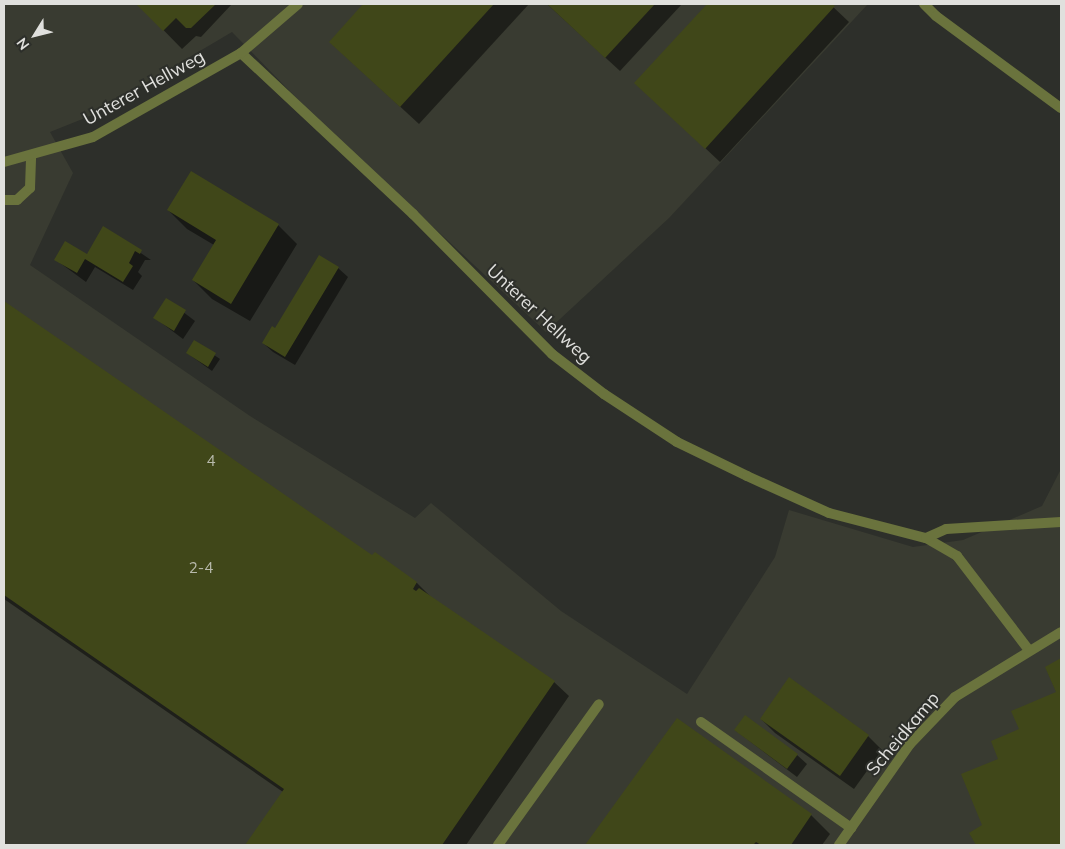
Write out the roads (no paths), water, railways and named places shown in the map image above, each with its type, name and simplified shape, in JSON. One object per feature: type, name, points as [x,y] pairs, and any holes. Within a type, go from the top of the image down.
[{"type":"street","name":"Unterer Hellweg","points":[[4,162],[31,156],[93,137],[241,53],[298,4]]},
{"type":"street","points":[[924,4],[936,16],[1061,108]]},
{"type":"street","name":"Unterer Hellweg","points":[[241,53],[412,214],[552,354],[613,401],[677,442],[830,512],[926,538],[957,556],[1028,649]]},
{"type":"street","points":[[4,200],[17,200],[30,188],[31,156]]},
{"type":"street","points":[[926,538],[946,529],[1061,522]]},
{"type":"street","name":"Scheidkamp","points":[[839,845],[910,744],[955,697],[1028,649],[1061,632]]},
{"type":"street","points":[[498,845],[599,704]]},
{"type":"street","points":[[701,722],[851,828]]}]
